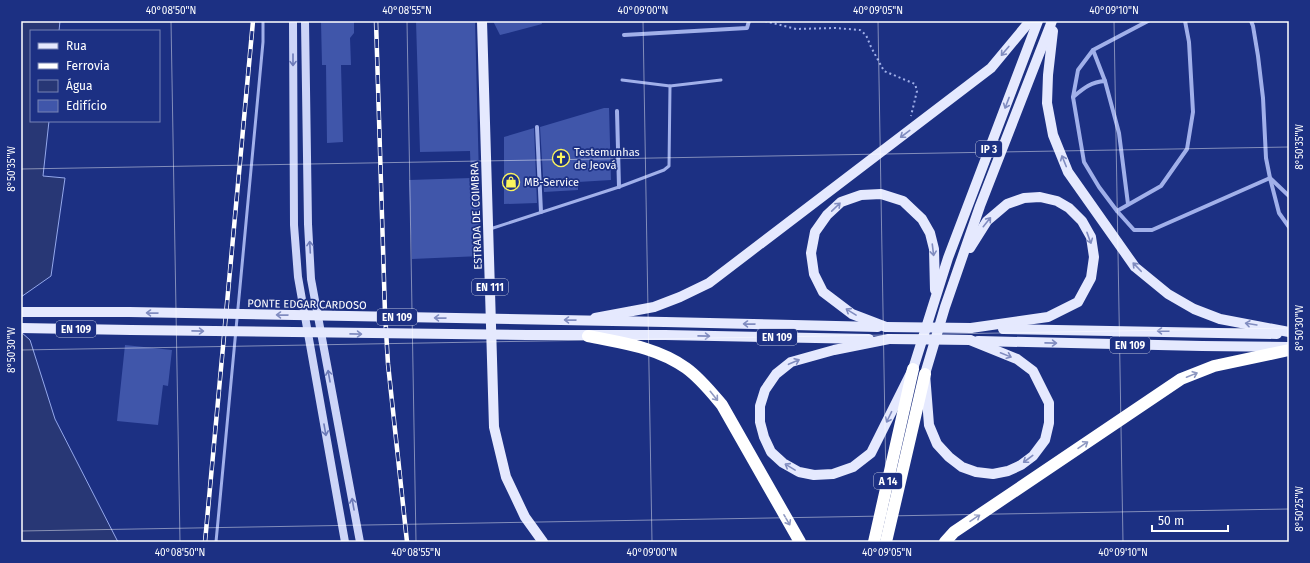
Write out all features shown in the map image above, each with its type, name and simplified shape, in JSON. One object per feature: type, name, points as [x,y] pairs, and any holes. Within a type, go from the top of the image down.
[{"type":"highway","points":[[588,336],[651,349],[670,357],[687,368],[707,387],[722,405],[800,542]]},
{"type":"highway","points":[[945,542],[954,532],[1181,379],[1214,366],[1289,349]]},
{"type":"highway","name":"A 14","points":[[874,542],[913,369]]},
{"type":"highway","name":"A 14","points":[[886,542],[925,374]]},
{"type":"main road","points":[[293,21],[294,225],[298,277],[345,542]]},
{"type":"main road","points":[[305,21],[308,224],[311,279],[360,542]]},
{"type":"main road","name":"ESTRADA DE COIMBRA","points":[[482,21],[494,427],[506,477],[525,517],[543,542]]},
{"type":"main road","points":[[586,320],[654,307],[680,297],[709,283],[991,68],[1030,21]]},
{"type":"main road","name":"IP 3","points":[[913,369],[948,258],[1038,21]]},
{"type":"main road","name":"IP 3","points":[[925,374],[958,267],[980,206],[1052,21]]},
{"type":"main road","points":[[1055,21],[1050,45],[1047,103],[1053,135],[1068,172],[1136,267],[1168,294],[1194,309],[1220,319],[1289,333]]},
{"type":"main road","points":[[886,327],[852,314],[823,292],[814,274],[812,253],[815,232],[827,215],[841,202],[861,195],[881,194],[903,201],[922,219],[930,233],[934,249],[935,298]]},
{"type":"main road","points":[[958,267],[986,221],[1007,204],[1024,198],[1040,196],[1058,201],[1070,208],[1082,221],[1090,237],[1094,257],[1091,278],[1078,302],[1048,317],[971,328]]},
{"type":"main road","name":"PONTE EDGAR CARDOSO","points":[[21,312],[586,320],[886,327]]},
{"type":"main road","name":"EN 109","points":[[886,327],[1289,333]]},
{"type":"main road","name":"EN 109","points":[[21,328],[386,334],[588,336],[665,335],[970,340],[1289,349]]},
{"type":"main road","points":[[889,339],[834,350],[792,362],[776,374],[765,390],[760,406],[760,422],[764,437],[771,452],[783,463],[799,472],[814,475],[833,474],[853,467],[872,453],[913,369]]},
{"type":"main road","points":[[925,374],[929,425],[937,444],[949,457],[962,467],[976,472],[993,474],[1008,471],[1033,456],[1044,440],[1049,423],[1049,402],[1041,385],[1033,371],[1017,359],[970,340]]},
{"type":"street","points":[[624,35],[747,28],[749,21]]},
{"type":"street","points":[[1148,21],[1093,50],[1078,70],[1074,97],[1084,162],[1116,211],[1134,230],[1152,230],[1270,178]]},
{"type":"street","points":[[1116,211],[1161,186],[1187,149],[1193,112],[1189,42],[1185,21]]},
{"type":"street","points":[[1251,21],[1258,56],[1263,98],[1266,158],[1280,213],[1289,227]]},
{"type":"street","points":[[1093,50],[1105,81],[1119,132],[1128,204]]},
{"type":"street","points":[[1074,97],[1084,87],[1095,82],[1105,81]]},
{"type":"street","points":[[617,111],[619,187]]},
{"type":"street","points":[[537,127],[541,212]]},
{"type":"street","points":[[1270,178],[1289,196]]},
{"type":"lane","points":[[216,542],[263,42],[263,21]]},
{"type":"lane","points":[[622,80],[670,86],[720,80]]},
{"type":"lane","points":[[488,229],[619,187],[664,170],[669,166],[670,86]]},
{"type":"path","points":[[765,21],[796,29],[860,30],[866,35],[884,71],[915,84],[917,91],[908,132]]},
{"type":"water","points":[[21,21],[60,21],[59,30],[30,30],[30,122],[49,122],[43,176],[65,178],[51,276],[21,297]]},
{"type":"water","points":[[21,332],[30,340],[55,419],[118,542],[21,542]]},
{"type":"building","points":[[321,21],[354,21],[354,33],[350,38],[351,65],[341,65],[343,142],[327,143],[326,65],[322,65]]},
{"type":"building","points":[[416,21],[475,21],[481,256],[412,259],[409,180],[471,178],[470,151],[420,152]]},
{"type":"building","points":[[493,21],[541,21],[542,24],[500,35]]},
{"type":"building","points":[[604,108],[609,108],[611,180],[578,182],[578,190],[544,192],[540,127]]},
{"type":"building","points":[[534,128],[537,203],[504,204],[504,137]]},
{"type":"building","points":[[125,345],[172,350],[168,386],[163,385],[158,425],[117,421]]},
{"type":"railway","points":[[205,542],[253,21]]},
{"type":"railway","points":[[376,21],[385,313],[388,364],[407,542]]},
{"type":"place","name":"Testemunhas de Jeová","points":[[561,158]]},
{"type":"place","name":"MB-Service","points":[[511,182]]}]
